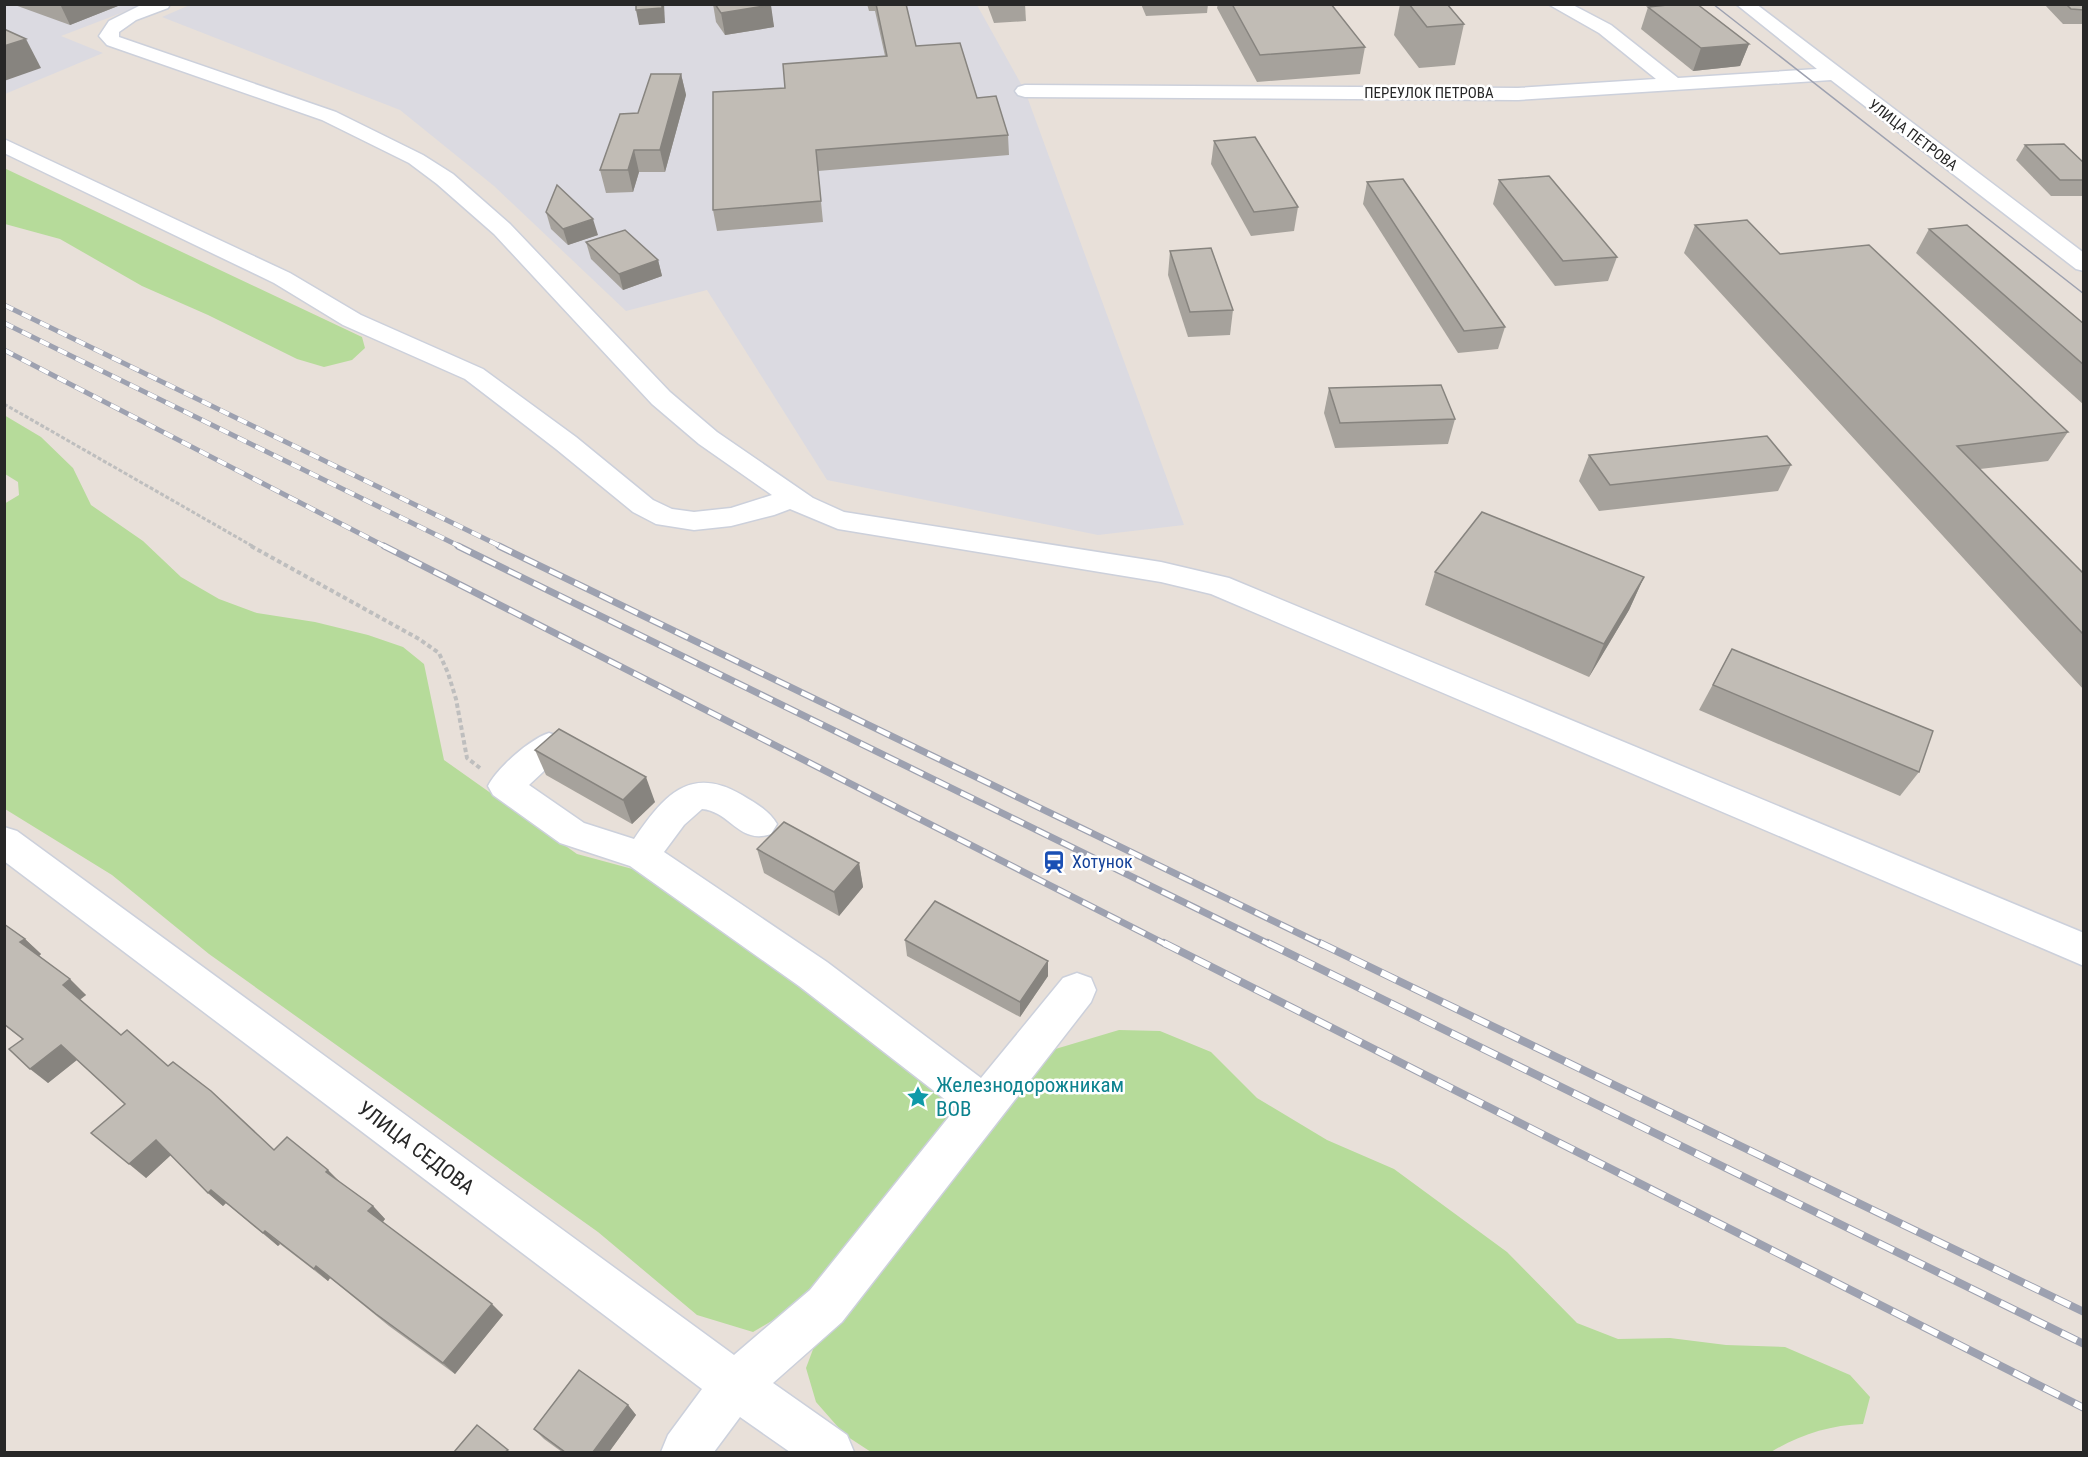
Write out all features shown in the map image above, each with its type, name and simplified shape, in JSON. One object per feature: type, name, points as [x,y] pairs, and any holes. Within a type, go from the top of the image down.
[{"type":"street","points":[[162,4],[115,24],[109,30],[108,36],[127,46],[329,116],[416,159],[445,179],[502,229],[662,398],[708,438],[803,504],[837,520],[1161,572],[1218,585],[2084,950]]},
{"type":"street","points":[[1557,4],[1605,29],[1673,84]]},
{"type":"street","name":"УЛИЦА ПЕТРОВА","points":[[1744,4],[2084,264]]},
{"type":"street","name":"ПЕРЕУЛОК ПЕТРОВА","points":[[1025,91],[1518,94],[1833,74]]},
{"type":"street","points":[[4,146],[282,278],[352,320],[474,374],[566,443],[643,506],[666,517],[694,521],[731,517],[764,509],[793,497]]},
{"type":"street","points":[[549,746],[504,786],[572,833],[642,856],[813,974],[984,1105]]},
{"type":"street","points":[[642,856],[672,814],[696,795],[711,795],[759,824]]},
{"type":"street","name":"УЛИЦА СЕДОВА","points":[[4,841],[735,1385],[830,1452]]},
{"type":"street","points":[[685,1452],[735,1385],[826,1306],[1077,990]]},
{"type":"path","points":[[4,404],[221,529],[419,639],[439,653],[456,699],[467,758],[504,786]]},
{"type":"shaded area","points":[[192,4],[977,5],[1025,91],[1184,525],[1098,535],[827,480],[707,290],[626,311],[494,186],[400,110],[162,17]]},
{"type":"shaded area","points":[[5,5],[142,5],[61,36],[103,53],[5,94]]},
{"type":"green space","points":[[4,168],[362,337],[365,348],[352,360],[324,367],[297,359],[208,315],[142,286],[60,239],[5,224]]},
{"type":"green space","points":[[4,415],[41,437],[73,468],[91,505],[143,541],[181,577],[219,599],[257,613],[315,622],[368,635],[403,647],[424,664],[444,760],[577,854],[640,871],[907,1066],[941,1094],[947,1118],[924,1157],[802,1303],[753,1332],[697,1315],[598,1232],[209,954],[112,875],[5,809],[4,504],[19,495],[18,482],[5,474]]},
{"type":"green space","points":[[1119,1030],[1160,1031],[1211,1052],[1257,1098],[1327,1140],[1394,1169],[1507,1252],[1577,1323],[1618,1339],[1670,1338],[1726,1345],[1785,1347],[1850,1375],[1870,1397],[1863,1424],[1839,1426],[1815,1432],[1771,1452],[871,1452],[845,1435],[816,1402],[806,1368],[818,1336],[1042,1053]]},
{"type":"building","points":[[636,4],[662,4],[662,8],[636,10]]},
{"type":"building","points":[[715,4],[770,4],[771,5],[721,13]]},
{"type":"building","points":[[876,4],[906,4],[916,46],[960,43],[977,98],[996,96],[1008,135],[816,150],[821,201],[713,210],[713,92],[785,88],[783,64],[887,56]]},
{"type":"building","points":[[1232,4],[1331,4],[1365,47],[1260,55]]},
{"type":"building","points":[[1409,4],[1447,4],[1464,24],[1427,27]]},
{"type":"building","points":[[1697,4],[1749,44],[1701,48],[1648,7]]},
{"type":"building","points":[[2066,4],[2084,4],[2084,10],[2071,9]]},
{"type":"building","points":[[4,29],[26,39],[4,46]]},
{"type":"building","points":[[651,74],[681,74],[660,150],[634,150],[628,170],[600,170],[620,114],[638,113]]},
{"type":"building","points":[[1255,137],[1298,207],[1254,212],[1214,141]]},
{"type":"building","points":[[2064,144],[2084,163],[2084,180],[2060,180],[2025,145]]},
{"type":"building","points":[[1549,176],[1617,257],[1563,261],[1499,180]]},
{"type":"building","points":[[1403,179],[1505,327],[1464,331],[1367,182]]},
{"type":"building","points":[[557,185],[593,219],[563,229],[546,212]]},
{"type":"building","points":[[1747,220],[1780,254],[1869,245],[2068,432],[1957,446],[2084,574],[2084,635],[1695,225]]},
{"type":"building","points":[[1967,225],[2084,324],[2084,365],[1929,229]]},
{"type":"building","points":[[625,230],[658,260],[619,274],[586,242]]},
{"type":"building","points":[[1211,248],[1233,310],[1190,312],[1170,251]]},
{"type":"building","points":[[1441,385],[1455,419],[1340,423],[1329,388]]},
{"type":"building","points":[[1767,436],[1791,465],[1610,485],[1589,455]]},
{"type":"building","points":[[1482,512],[1644,577],[1604,644],[1435,572]]},
{"type":"building","points":[[1732,649],[1933,731],[1919,772],[1713,685]]},
{"type":"building","points":[[559,729],[646,777],[623,800],[535,750]]},
{"type":"building","points":[[784,822],[859,863],[834,892],[757,849]]},
{"type":"building","points":[[935,901],[1048,961],[1020,1002],[905,940]]},
{"type":"building","points":[[4,924],[25,939],[20,942],[70,979],[63,985],[121,1035],[127,1030],[168,1066],[173,1062],[211,1091],[274,1150],[287,1137],[328,1170],[326,1172],[373,1206],[368,1211],[492,1304],[443,1363],[316,1266],[314,1269],[265,1231],[263,1233],[211,1190],[208,1193],[156,1140],[129,1164],[91,1133],[125,1104],[61,1045],[30,1069],[9,1049],[23,1039],[4,1024]]},
{"type":"building","points":[[579,1370],[628,1405],[593,1452],[565,1452],[534,1429]]},
{"type":"building","points":[[477,1425],[508,1450],[505,1452],[454,1452]]},
{"type":"tram line","points":[[1713,4],[2084,294]]},
{"type":"railway","points":[[4,305],[502,547]]},
{"type":"railway","points":[[4,323],[461,547]]},
{"type":"railway","points":[[4,350],[386,547]]},
{"type":"railway","points":[[384,546],[1167,945]]},
{"type":"railway","points":[[458,546],[1271,945]]},
{"type":"railway","points":[[499,546],[1323,945]]},
{"type":"railway","points":[[1164,943],[2084,1408]]},
{"type":"railway","points":[[1268,943],[2084,1344]]},
{"type":"railway","points":[[1320,943],[2084,1312]]},
{"type":"place","name":"Хотунок","points":[[1054,862]]},
{"type":"place","name":"Железнодорожникам ВОВ","points":[[918,1097]]}]
